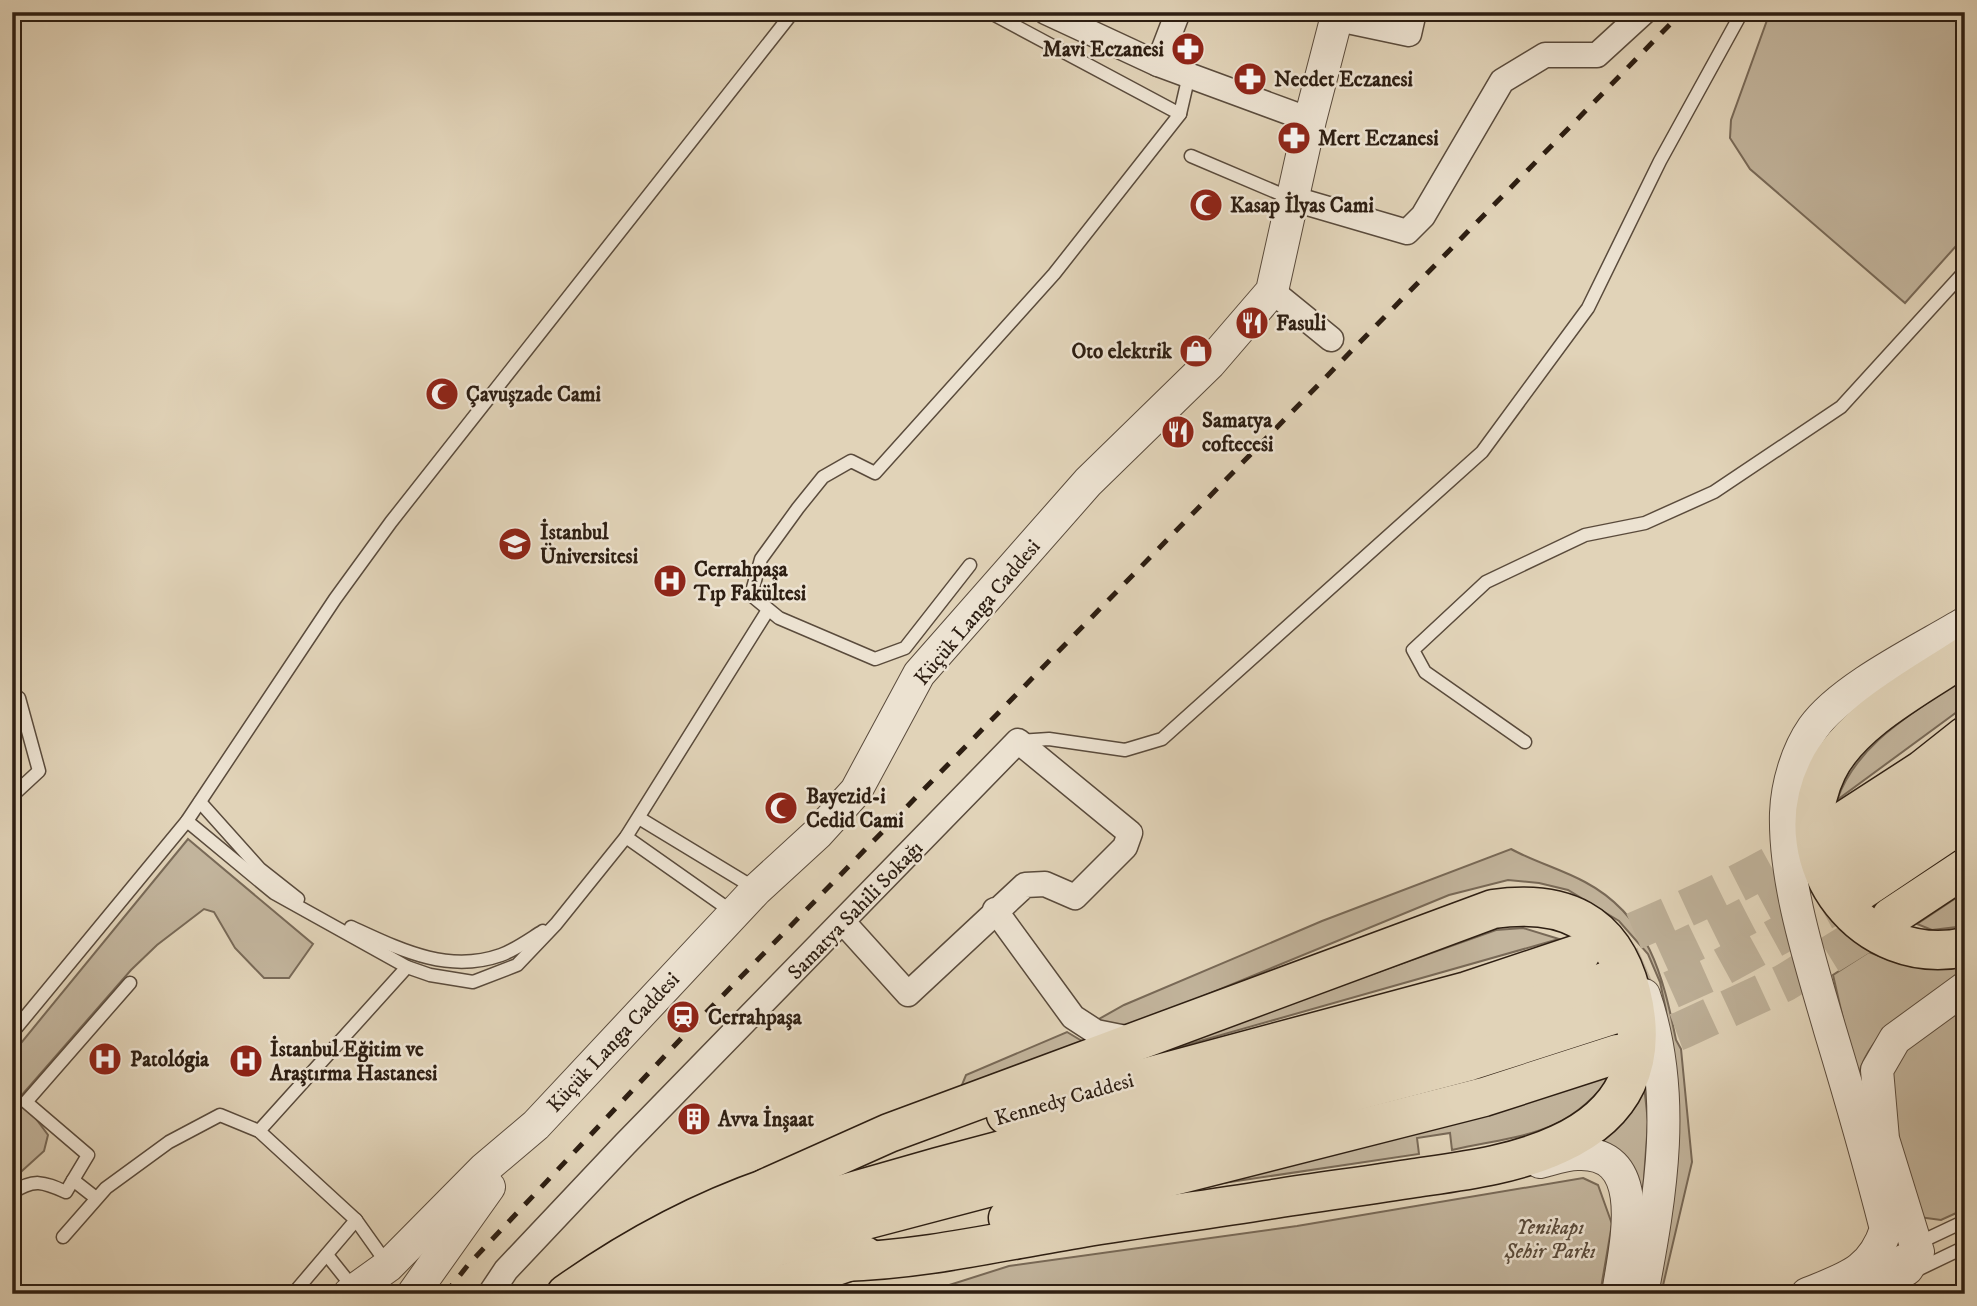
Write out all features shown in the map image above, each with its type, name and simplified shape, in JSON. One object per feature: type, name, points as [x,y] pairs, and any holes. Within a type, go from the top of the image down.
[{"type":"main road","points":[[1965,656],[1883,712],[1847,743],[1827,770],[1818,792],[1814,827],[1819,861],[1829,882],[1851,914],[1867,928],[1888,941],[1912,949],[1946,951],[1965,947]]},
{"type":"main road","points":[[1846,861],[1922,770],[1965,736]]},
{"type":"main road","points":[[1846,861],[1965,780]]},
{"type":"main road","points":[[1846,861],[1965,821]]},
{"type":"main road","points":[[1891,917],[1965,868]]},
{"type":"main road","points":[[766,1188],[889,1133],[1493,909],[1520,905],[1561,911],[1583,920],[1606,973]]},
{"type":"main road","points":[[617,1294],[650,1272],[711,1240],[777,1213],[938,1167],[1503,1017],[1625,967],[1637,1014],[1634,1066],[1624,1090],[1607,1114],[1574,1136],[1523,1157],[1473,1170],[1081,1228],[891,1261],[842,1262]]},
{"type":"main road","points":[[678,1294],[776,1247],[846,1225],[1470,1060],[1606,973]]},
{"type":"main road","name":"Kennedy Caddesi","points":[[566,1294],[627,1254],[685,1222],[766,1188],[1052,1101],[1467,991],[1606,973]]},
{"type":"main road","points":[[755,1294],[842,1262],[1484,1097],[1617,1054]]},
{"type":"street","points":[[1046,12],[1158,64],[1310,120]]},
{"type":"street","points":[[1158,64],[1178,12]]},
{"type":"street","points":[[1338,15],[1409,34],[1414,12]]},
{"type":"street","points":[[1294,199],[1407,232],[1423,216],[1502,81],[1545,55],[1597,55],[1641,14]]},
{"type":"street","name":"Küçük Langa Caddesi","points":[[352,1292],[388,1265],[484,1169],[536,1125],[756,890],[817,834],[856,791],[919,674],[1088,482],[1210,363],[1272,291],[1310,120],[1338,15]]},
{"type":"street","points":[[1272,291],[1331,339]]},
{"type":"street","points":[[1912,1244],[1806,944],[1790,864],[1786,813],[1789,791],[1804,742],[1814,726],[1835,704],[1965,623]]},
{"type":"street","points":[[844,922],[908,994],[995,910],[1025,886],[1045,884],[1075,897],[1125,847],[1130,833],[1018,741]]},
{"type":"street","name":"Samatya Sahili Sokağı","points":[[490,1294],[506,1270],[625,1144],[1018,741]]},
{"type":"street","points":[[995,910],[1073,1017],[1096,1032],[1136,1040]]},
{"type":"street","points":[[1606,973],[1630,966],[1643,991],[1655,1030],[1663,1089],[1662,1178],[1642,1294]]},
{"type":"street","points":[[1912,1244],[1883,1139],[1877,1070],[1895,1039],[1965,989]]},
{"type":"street","points":[[413,1294],[536,1125]]},
{"type":"street","points":[[1473,1170],[1531,1164],[1578,1154],[1599,1156],[1609,1161],[1620,1175],[1629,1202],[1618,1294]]},
{"type":"street","points":[[1807,1294],[1866,1285],[1912,1244]]},
{"type":"street","points":[[1866,1285],[1878,1252],[1912,1244]]},
{"type":"lane","points":[[12,1033],[187,821],[335,599],[391,522],[793,12]]},
{"type":"lane","points":[[989,12],[1180,114]]},
{"type":"lane","points":[[1018,741],[1049,739],[1125,750],[1162,739],[1482,452],[1588,308],[1660,161],[1742,12]]},
{"type":"lane","points":[[970,565],[905,648],[875,659],[779,618],[751,594],[761,559],[823,477],[851,461],[875,473],[1054,274],[1180,114],[1189,75]]},
{"type":"lane","points":[[1191,156],[1294,199]]},
{"type":"lane","points":[[1525,742],[1425,672],[1413,650],[1486,582],[1585,535],[1645,523],[1714,492],[1841,407],[1965,271]]},
{"type":"lane","points":[[187,821],[274,893],[407,967],[430,975],[473,982],[517,965],[556,924],[626,837],[768,610]]},
{"type":"lane","points":[[12,694],[19,698],[39,771],[12,796]]},
{"type":"lane","points":[[200,803],[260,869],[297,898],[330,918],[408,954],[453,964],[501,955],[556,924]]},
{"type":"lane","points":[[639,818],[756,890]]},
{"type":"lane","points":[[626,837],[734,914]]},
{"type":"lane","points":[[259,1131],[407,967]]},
{"type":"lane","points":[[12,1194],[27,1183],[45,1183],[66,1192],[88,1155],[26,1102],[130,983]]},
{"type":"lane","points":[[63,1237],[96,1198],[169,1142],[220,1115],[259,1131],[356,1220],[388,1265]]},
{"type":"lane","points":[[73,1180],[96,1198]]},
{"type":"lane","points":[[293,1294],[356,1220]]},
{"type":"lane","points":[[1912,1244],[1946,1232],[1965,1221]]},
{"type":"lane","points":[[1912,1244],[1927,1230],[1946,1232]]},
{"type":"lane","points":[[1912,1244],[1965,1247]]},
{"type":"lane","points":[[327,1255],[352,1292]]},
{"type":"green space","points":[[1770,12],[1965,12],[1965,236],[1905,303],[1750,169],[1730,138],[1731,120]]},
{"type":"green space","points":[[1965,677],[1965,706],[1837,800],[1847,779],[1874,744]]},
{"type":"green space","points":[[188,839],[313,944],[289,978],[264,978],[235,948],[214,912],[204,909],[157,945],[131,970],[20,1097],[48,1135],[44,1151],[12,1180],[12,1054]]},
{"type":"green space","points":[[1511,849],[1576,877],[1607,896],[1638,930],[1658,971],[1676,1040],[1681,1049],[1692,1162],[1661,1294],[1656,1294],[1677,1120],[1666,1010],[1660,982],[1648,954],[1619,921],[1568,890],[1539,883],[1508,880],[1449,895],[1133,1025],[1090,1024],[1124,1005],[1322,921]]},
{"type":"green space","points":[[1965,892],[1965,926],[1932,930],[1917,924]]},
{"type":"green space","points":[[1523,928],[1559,939],[1119,1064],[1496,930]]},
{"type":"green space","points":[[1869,952],[1916,967],[1965,967],[1965,976],[1915,1007],[1885,1030],[1863,1061],[1857,1080],[1833,975]]},
{"type":"green space","points":[[1965,999],[1965,1209],[1941,1220],[1919,1217],[1910,1204],[1889,1079],[1900,1048]]},
{"type":"green space","points":[[1067,1032],[1087,1044],[959,1092],[966,1075]]},
{"type":"green space","points":[[1613,1074],[1596,1095],[1578,1110],[1560,1122],[1522,1136],[1452,1150],[1450,1133],[1417,1138],[1419,1154],[1163,1192]]},
{"type":"green space","points":[[1644,1085],[1648,1122],[1643,1187],[1638,1188],[1627,1158],[1599,1139]]},
{"type":"green space","name":"Yenikapı Şehir Parkı","points":[[1583,1178],[1598,1185],[1612,1224],[1600,1294],[921,1294],[1009,1266],[1297,1226]]},
{"type":"tunnel","points":[[1581,953],[1702,901],[1818,838]]},
{"type":"tunnel","points":[[1610,980],[1718,931],[1824,874]]},
{"type":"tunnel","points":[[1619,1013],[1720,968],[1859,892]]},
{"type":"tunnel","points":[[1623,1052],[1682,1030],[1784,983],[1891,917]]},
{"type":"railway","points":[[445,1294],[468,1265],[693,1026],[1682,12]]},
{"type":"place","name":"Mavi Eczanesi","points":[[1188,49]]},
{"type":"place","name":"Necdet Eczanesi","points":[[1250,79]]},
{"type":"place","name":"Mert Eczanesi","points":[[1294,138]]},
{"type":"place","name":"Kasap İlyas Cami","points":[[1206,205]]},
{"type":"place","name":"Fasuli","points":[[1252,323]]},
{"type":"place","name":"Oto elektrik","points":[[1196,351]]},
{"type":"place","name":"Çavuşzade Cami","points":[[442,394]]},
{"type":"place","name":"Samatya coftecesi","points":[[1178,432]]},
{"type":"place","name":"İstanbul Üniversitesi","points":[[515,544]]},
{"type":"place","name":"Cerrahpaşa Tıp Fakültesi","points":[[670,581]]},
{"type":"place","name":"Bayezid-i Cedid Cami","points":[[781,808]]},
{"type":"place","name":"Cerrahpaşa","points":[[683,1017]]},
{"type":"place","name":"Patológia","points":[[105,1059]]},
{"type":"place","name":"İstanbul Eğitim ve Araştırma Hastanesi","points":[[246,1061]]},
{"type":"place","name":"Avva İnşaat","points":[[694,1119]]}]
